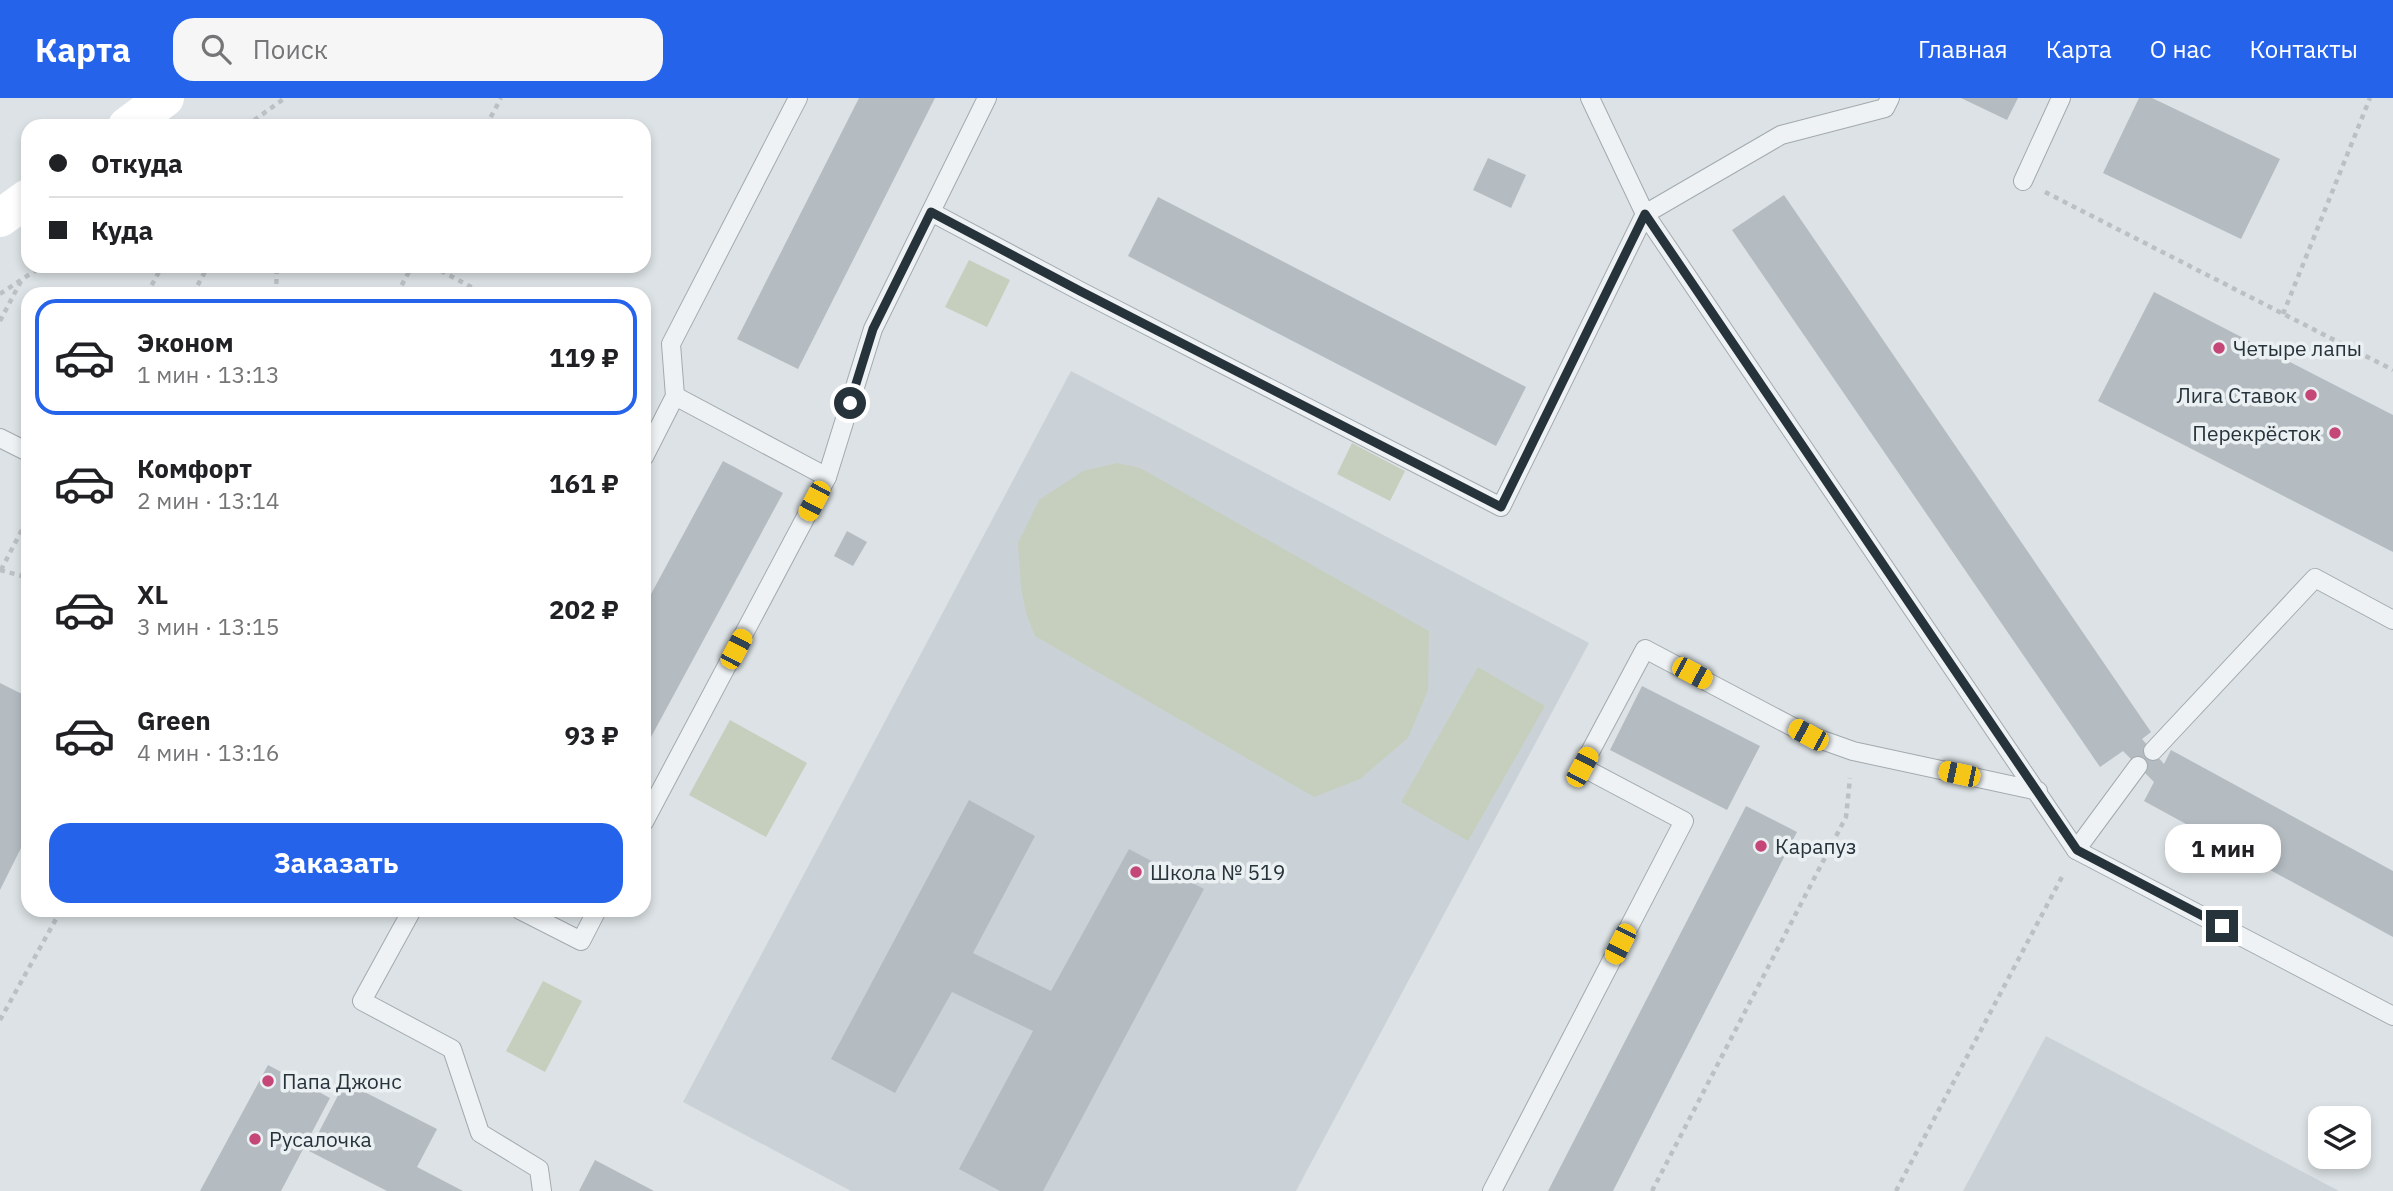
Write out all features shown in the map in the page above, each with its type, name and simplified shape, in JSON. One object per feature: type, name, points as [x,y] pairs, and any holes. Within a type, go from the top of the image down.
[{"type":"main road","points":[[136,119],[165,98]]},
{"type":"main road","points":[[0,218],[21,203]]},
{"type":"lane","points":[[651,443],[675,396],[671,344],[798,98]]},
{"type":"lane","points":[[651,809],[827,477],[873,329],[988,98]]},
{"type":"lane","points":[[1590,98],[1645,214],[2077,850],[2393,1016]]},
{"type":"lane","points":[[931,212],[1501,507],[1645,214],[1781,135],[1885,108],[1889,98]]},
{"type":"lane","points":[[2023,181],[2061,98]]},
{"type":"lane","points":[[675,396],[827,477]]},
{"type":"lane","points":[[0,438],[21,448]]},
{"type":"lane","points":[[2153,751],[2315,578],[2393,620]]},
{"type":"lane","points":[[1492,1191],[1684,821],[1582,767],[1645,649],[1808,735],[1853,751],[2038,791]]},
{"type":"lane","points":[[2077,850],[2138,766]]},
{"type":"lane","points":[[408,917],[362,1001],[452,1049],[480,1133],[539,1169],[542,1191]]},
{"type":"lane","points":[[534,917],[581,941],[593,917]]},
{"type":"path","points":[[256,119],[285,98]]},
{"type":"path","points":[[490,119],[501,98]]},
{"type":"path","points":[[2283,314],[2370,98]]},
{"type":"path","points":[[2023,181],[2393,370]]},
{"type":"path","points":[[0,294],[32,273]]},
{"type":"path","points":[[445,273],[471,287]]},
{"type":"path","points":[[0,321],[23,279]]},
{"type":"path","points":[[21,531],[0,570],[21,576]]},
{"type":"path","points":[[1652,1191],[1846,817],[1853,751]]},
{"type":"path","points":[[1896,1191],[2077,850]]},
{"type":"path","points":[[0,1020],[57,917]]},
{"type":"shaded area","name":"Школа № 519","points":[[1071,371],[1589,643],[1296,1191],[851,1191],[683,1102]]},
{"type":"shaded area","points":[[2046,1036],[2339,1191],[1963,1191]]},
{"type":"green space","points":[[969,260],[1010,280],[987,327],[945,307]]},
{"type":"green space","points":[[1352,443],[1405,471],[1390,501],[1337,474]]},
{"type":"green space","points":[[1117,463],[1140,468],[1429,631],[1428,690],[1408,738],[1360,779],[1314,797],[1035,636],[1026,613],[1021,588],[1018,543],[1039,500],[1083,471]]},
{"type":"green space","points":[[1478,667],[1545,706],[1468,841],[1401,802]]},
{"type":"green space","points":[[730,720],[807,763],[766,837],[689,795]]},
{"type":"green space","points":[[543,981],[582,1001],[545,1072],[506,1051]]},
{"type":"building","points":[[859,98],[935,98],[798,369],[737,339]]},
{"type":"building","points":[[1961,98],[2018,98],[2007,120]]},
{"type":"building","points":[[2139,98],[2152,98],[2280,159],[2241,239],[2103,173]]},
{"type":"building","points":[[1488,158],[1526,175],[1511,208],[1473,190]]},
{"type":"building","points":[[1784,195],[2151,732],[2142,739],[2164,764],[2171,750],[2393,871],[2393,937],[2144,801],[2154,782],[2123,751],[2100,767],[1732,230]]},
{"type":"building","points":[[1158,197],[1526,387],[1496,446],[1128,256]]},
{"type":"building","points":[[2154,292],[2393,415],[2393,552],[2098,401]]},
{"type":"building","points":[[723,461],[783,493],[651,737],[651,594]]},
{"type":"building","points":[[847,531],[867,542],[853,566],[834,556]]},
{"type":"building","points":[[0,683],[21,694],[21,848],[0,890]]},
{"type":"building","points":[[1642,686],[1760,746],[1727,810],[1610,750]]},
{"type":"building","points":[[969,800],[1035,836],[973,953],[1051,991],[1129,849],[1204,889],[1043,1191],[1000,1191],[959,1169],[1033,1031],[952,992],[895,1093],[831,1059]]},
{"type":"building","points":[[1746,806],[1797,832],[1613,1191],[1548,1191]]},
{"type":"building","points":[[268,1065],[330,1098],[281,1191],[200,1191]]},
{"type":"building","points":[[345,1082],[437,1129],[417,1167],[463,1191],[387,1191],[309,1151]]},
{"type":"building","points":[[595,1160],[654,1191],[579,1191]]},
{"type":"place","name":"Четыре лапы","points":[[2219,348]]},
{"type":"place","name":"Лига Ставок","points":[[2311,395]]},
{"type":"place","name":"Перекрёсток","points":[[2335,433]]},
{"type":"place","name":"Карапуз","points":[[1761,846]]},
{"type":"place","name":"Школа № 519","points":[[1136,872]]},
{"type":"place","name":"Папа Джонс","points":[[268,1081]]},
{"type":"place","name":"Русалочка","points":[[255,1139]]},
{"type":"route","points":[[850,403],[873,329],[931,212],[1501,507],[1645,214],[2077,850],[2222,926]]}]
